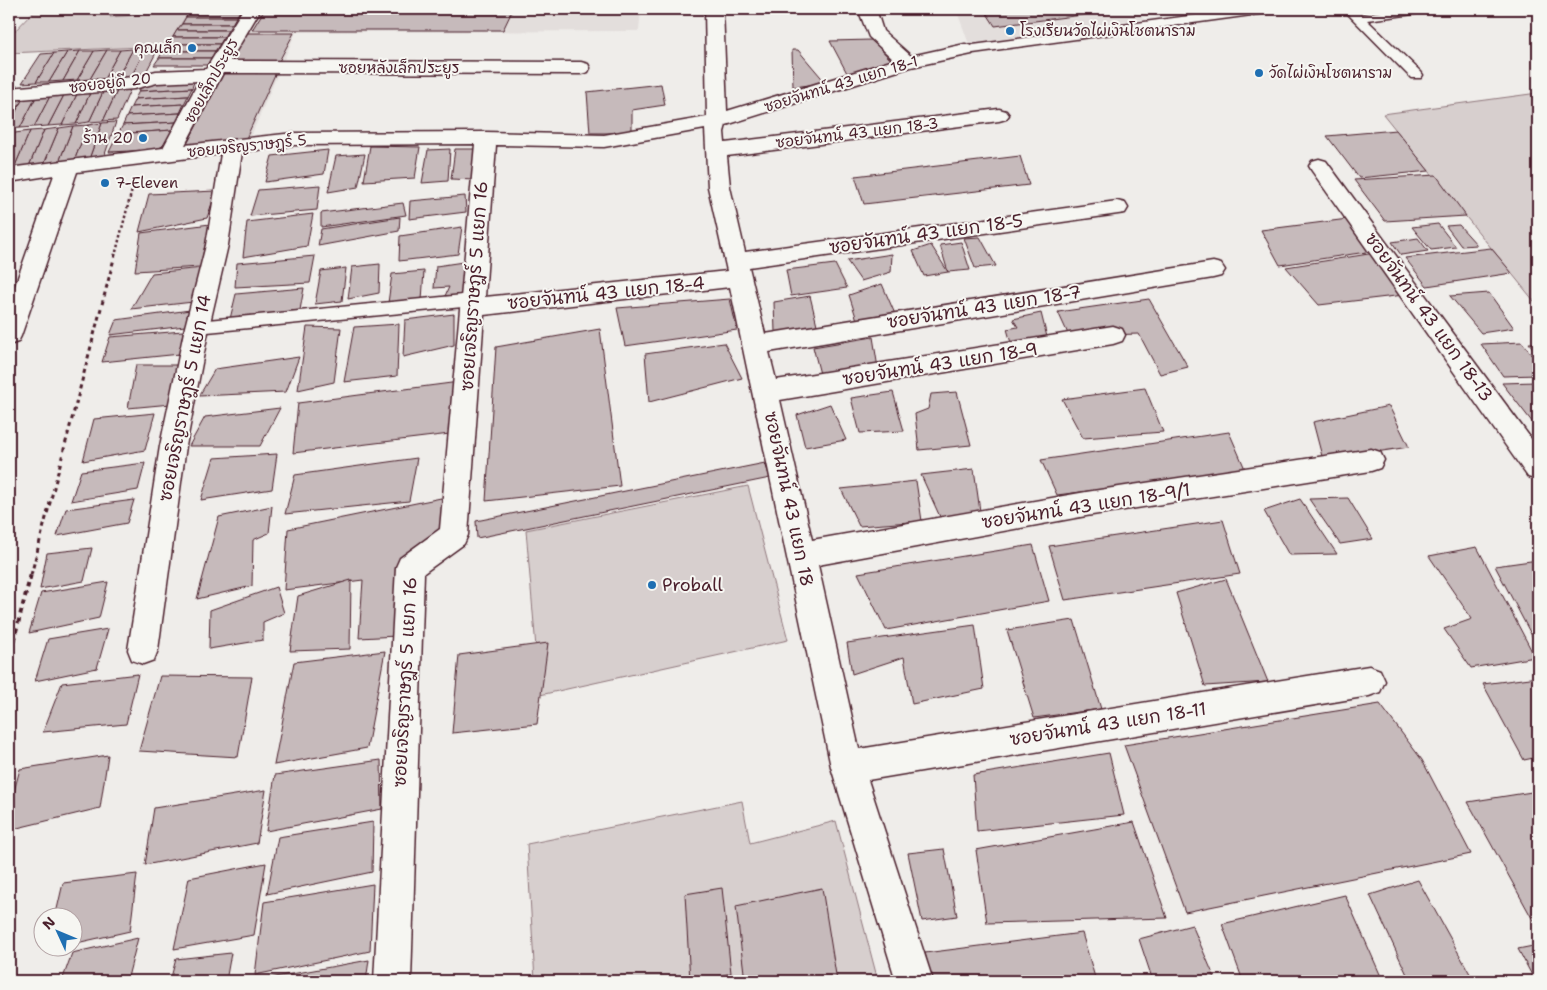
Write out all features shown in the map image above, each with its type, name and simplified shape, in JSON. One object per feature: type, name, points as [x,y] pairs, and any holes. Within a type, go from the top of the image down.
[{"type":"street","name":"ซอยเล็กประยูร","points":[[170,154],[215,71],[252,9]]},
{"type":"street","name":"ซอยจันทน์ 43 แยก 18","points":[[714,9],[717,121],[714,132],[719,187],[766,392],[847,767],[914,981]]},
{"type":"street","points":[[867,9],[875,33],[907,62]]},
{"type":"street","name":"ซอยจันทน์ 43 แยก 18-1","points":[[486,138],[604,140],[717,121],[907,62],[969,50]]},
{"type":"street","name":"ซอยหลังเล็กประยูร","points":[[215,71],[581,68]]},
{"type":"street","name":"ซอยอยู่ดี 20","points":[[9,94],[134,83],[156,77],[215,71]]},
{"type":"street","name":"ซอยจันทน์ 43 แยก 18-3","points":[[716,151],[999,115]]},
{"type":"street","name":"ซอยเจริญราษฎร์ 5","points":[[9,176],[68,166],[232,148],[294,139],[486,138]]},
{"type":"street","name":"ซอยเจริญราษฎร์ 5 แยก 16","points":[[392,981],[410,567],[454,536],[486,138]]},
{"type":"street","name":"ซอยเจริญราษฎร์ 5 แยก 14","points":[[143,650],[173,446],[196,327],[217,244],[232,148]]},
{"type":"street","points":[[9,336],[68,166]]},
{"type":"street","name":"ซอยจันทน์ 43 แยก 18-13","points":[[1319,166],[1538,469]]},
{"type":"street","name":"ซอยจันทน์ 43 แยก 18-5","points":[[737,269],[1117,208]]},
{"type":"street","name":"ซอยจันทน์ 43 แยก 18-4","points":[[473,303],[737,269]]},
{"type":"street","name":"ซอยจันทน์ 43 แยก 18-7","points":[[755,345],[1213,270]]},
{"type":"street","name":"ซอยจันทน์ 43 แยก 18-9","points":[[766,392],[1113,335]]},
{"type":"street","name":"ซอยจันทน์ 43 แยก 18-9/1","points":[[801,555],[1086,504],[1371,460]]},
{"type":"street","name":"ซอยจันทน์ 43 แยก 18-11","points":[[847,767],[1368,681]]},
{"type":"lane","points":[[1153,9],[1164,22]]},
{"type":"lane","points":[[969,50],[1266,9]]},
{"type":"lane","points":[[1354,13],[1421,9]]},
{"type":"lane","points":[[1354,13],[1416,75]]},
{"type":"lane","points":[[196,327],[473,303]]},
{"type":"path","points":[[9,658],[141,158]]},
{"type":"shaded area","points":[[36,9],[114,9],[110,17],[148,14],[151,9],[191,9],[168,44],[163,46],[9,53],[9,37]]},
{"type":"shaded area","points":[[262,9],[641,9],[639,31],[296,32],[248,143],[178,150],[243,33],[249,31]]},
{"type":"shaded area","name":"โรงเรียนวัดไผ่เงินโชตนาราม","points":[[956,9],[1136,9],[1144,19],[969,44]]},
{"type":"shaded area","points":[[1538,93],[1538,306],[1383,114]]},
{"type":"shaded area","name":"Proball","points":[[748,486],[788,640],[540,695],[526,530]]},
{"type":"shaded area","points":[[742,801],[750,843],[836,821],[878,981],[535,981],[527,844]]},
{"type":"building","points":[[191,9],[241,9],[240,11],[190,11]]},
{"type":"building","points":[[265,9],[513,9],[503,30],[252,30]]},
{"type":"building","points":[[984,9],[1103,9],[1106,12],[995,26]]},
{"type":"building","points":[[190,11],[240,11],[236,17],[186,17]]},
{"type":"building","points":[[186,17],[236,17],[232,24],[182,24]]},
{"type":"building","points":[[182,24],[232,24],[228,30],[177,30]]},
{"type":"building","points":[[177,30],[228,30],[224,37],[173,37]]},
{"type":"building","points":[[247,33],[294,33],[277,65],[228,65]]},
{"type":"building","points":[[173,37],[224,37],[220,44],[168,44]]},
{"type":"building","points":[[872,40],[893,62],[848,75],[830,41]]},
{"type":"building","name":"คุณเล็ก","points":[[168,44],[220,44],[215,51],[163,51]]},
{"type":"building","points":[[159,47],[144,76],[131,77],[146,48]]},
{"type":"building","points":[[146,48],[131,77],[117,78],[133,49]]},
{"type":"building","points":[[133,49],[117,78],[104,79],[120,50]]},
{"type":"building","points":[[107,50],[90,79],[77,80],[94,51]]},
{"type":"building","points":[[107,50],[120,50],[104,79],[90,79]]},
{"type":"building","points":[[792,50],[798,50],[826,83],[793,87]]},
{"type":"building","points":[[80,51],[63,81],[49,82],[67,52]]},
{"type":"building","points":[[80,51],[94,51],[77,80],[63,81]]},
{"type":"building","points":[[163,51],[215,51],[211,58],[159,58]]},
{"type":"building","points":[[67,52],[49,82],[36,82],[54,53]]},
{"type":"building","points":[[54,53],[36,82],[22,83],[41,54]]},
{"type":"building","points":[[159,58],[211,58],[207,65],[154,65]]},
{"type":"building","points":[[277,70],[244,143],[187,144],[225,71]]},
{"type":"building","points":[[195,79],[192,88],[139,91],[144,82]]},
{"type":"building","points":[[661,84],[665,105],[632,110],[632,133],[590,133],[587,92]]},
{"type":"building","points":[[192,88],[188,96],[135,99],[139,91]]},
{"type":"building","points":[[130,90],[117,120],[103,121],[117,91]]},
{"type":"building","points":[[117,91],[103,121],[89,122],[103,92]]},
{"type":"building","points":[[103,92],[89,122],[76,124],[90,93]]},
{"type":"building","points":[[90,93],[76,124],[62,125],[77,94]]},
{"type":"building","points":[[77,94],[62,125],[48,126],[64,95]]},
{"type":"building","points":[[64,95],[48,126],[34,127],[50,96]]},
{"type":"building","points":[[50,96],[34,127],[20,128],[36,97]]},
{"type":"building","points":[[188,96],[184,104],[131,107],[135,99]]},
{"type":"building","points":[[36,97],[20,128],[9,129],[9,125],[23,98]]},
{"type":"building","points":[[23,98],[9,125],[9,101]]},
{"type":"building","points":[[184,104],[180,113],[127,116],[131,107]]},
{"type":"building","points":[[180,113],[177,122],[123,125],[127,116]]},
{"type":"building","points":[[116,122],[104,157],[89,159],[102,123]]},
{"type":"building","points":[[177,122],[172,130],[118,134],[123,125]]},
{"type":"building","points":[[102,123],[89,159],[74,161],[88,125]]},
{"type":"building","points":[[88,125],[74,161],[59,162],[73,126]]},
{"type":"building","points":[[73,126],[59,162],[44,164],[59,128]]},
{"type":"building","points":[[59,128],[44,164],[29,166],[44,130]]},
{"type":"building","points":[[44,130],[29,166],[14,168],[30,131]]},
{"type":"building","name":"ร้าน 20","points":[[172,130],[167,142],[161,147],[152,150],[109,152],[118,134]]},
{"type":"building","points":[[1396,130],[1429,171],[1359,178],[1327,136]]},
{"type":"building","points":[[30,131],[14,168],[9,168],[9,147],[15,133]]},
{"type":"building","points":[[370,146],[420,147],[415,178],[364,181]]},
{"type":"building","points":[[450,149],[448,181],[422,183],[428,150]]},
{"type":"building","points":[[455,149],[475,149],[475,180],[451,179]]},
{"type":"building","points":[[328,150],[324,174],[265,182],[272,156]]},
{"type":"building","points":[[365,154],[358,187],[328,192],[336,156]]},
{"type":"building","points":[[1020,156],[1029,185],[864,204],[855,176]]},
{"type":"building","points":[[1436,175],[1466,216],[1385,221],[1354,180]]},
{"type":"building","points":[[320,185],[317,210],[250,216],[258,190]]},
{"type":"building","points":[[216,191],[207,218],[139,232],[149,194]]},
{"type":"building","points":[[465,196],[466,212],[409,219],[410,201]]},
{"type":"building","points":[[403,203],[406,215],[321,227],[321,213]]},
{"type":"building","points":[[313,214],[307,246],[243,257],[247,222]]},
{"type":"building","points":[[400,217],[399,231],[318,246],[321,229]]},
{"type":"building","points":[[1348,219],[1373,251],[1280,265],[1261,230]]},
{"type":"building","points":[[210,224],[200,267],[135,271],[141,233]]},
{"type":"building","points":[[1438,224],[1456,247],[1431,250],[1412,227]]},
{"type":"building","points":[[1459,225],[1477,245],[1461,246],[1446,226]]},
{"type":"building","points":[[462,227],[458,254],[399,261],[400,236]]},
{"type":"building","points":[[980,237],[996,266],[975,268],[964,238]]},
{"type":"building","points":[[1418,238],[1428,251],[1401,255],[1392,242]]},
{"type":"building","points":[[961,242],[970,270],[948,272],[940,245]]},
{"type":"building","points":[[931,245],[948,272],[924,276],[913,251]]},
{"type":"building","points":[[1491,248],[1512,273],[1427,286],[1405,258]]},
{"type":"building","points":[[1375,253],[1404,295],[1319,305],[1286,267]]},
{"type":"building","points":[[892,254],[891,272],[861,281],[847,261]]},
{"type":"building","points":[[315,256],[310,283],[235,287],[237,263]]},
{"type":"building","points":[[470,261],[463,296],[445,296],[449,287],[434,288],[436,266]]},
{"type":"building","points":[[380,264],[379,293],[348,299],[352,267]]},
{"type":"building","points":[[835,264],[847,288],[791,296],[786,270]]},
{"type":"building","points":[[203,268],[193,302],[131,309],[152,273]]},
{"type":"building","points":[[346,268],[342,301],[315,304],[321,271]]},
{"type":"building","points":[[424,271],[422,300],[388,303],[392,274]]},
{"type":"building","points":[[882,284],[895,314],[857,320],[849,295]]},
{"type":"building","points":[[304,288],[300,310],[230,319],[236,294]]},
{"type":"building","points":[[1489,293],[1514,328],[1481,333],[1450,296]]},
{"type":"building","points":[[810,296],[818,329],[775,332],[774,302]]},
{"type":"building","points":[[730,299],[737,330],[625,346],[617,308]]},
{"type":"building","points":[[1149,299],[1188,367],[1160,374],[1139,334],[1069,336],[1058,312]]},
{"type":"building","points":[[190,310],[185,326],[110,335],[116,320]]},
{"type":"building","points":[[1041,313],[1048,341],[1011,343],[1007,329],[1018,327],[1013,319]]},
{"type":"building","points":[[454,314],[454,345],[403,357],[405,320]]},
{"type":"building","points":[[399,324],[397,376],[344,382],[354,327]]},
{"type":"building","points":[[307,327],[341,328],[334,382],[298,390]]},
{"type":"building","points":[[600,329],[620,486],[486,501],[496,347]]},
{"type":"building","points":[[183,331],[180,354],[102,362],[110,337]]},
{"type":"building","points":[[873,337],[878,368],[820,374],[813,347]]},
{"type":"building","points":[[1522,342],[1538,363],[1538,375],[1503,376],[1481,344]]},
{"type":"building","points":[[724,343],[742,378],[649,402],[645,354]]},
{"type":"building","points":[[1529,343],[1538,343],[1538,355]]},
{"type":"building","points":[[299,357],[286,392],[199,396],[215,369]]},
{"type":"building","points":[[136,365],[177,365],[171,404],[128,408]]},
{"type":"building","points":[[459,382],[458,433],[293,453],[298,403]]},
{"type":"building","points":[[1536,382],[1538,385],[1538,423],[1533,423],[1502,383]]},
{"type":"building","points":[[1145,388],[1163,432],[1083,438],[1062,399]]},
{"type":"building","points":[[893,392],[904,431],[860,433],[851,398]]},
{"type":"building","points":[[957,392],[971,445],[919,450],[915,414],[928,409],[931,394]]},
{"type":"building","points":[[830,404],[846,440],[805,447],[797,415]]},
{"type":"building","points":[[1389,406],[1409,447],[1323,460],[1313,422]]},
{"type":"building","points":[[280,408],[260,446],[189,446],[205,417]]},
{"type":"building","points":[[155,413],[145,450],[83,461],[94,419]]},
{"type":"building","points":[[1229,432],[1246,471],[1057,495],[1041,460]]},
{"type":"building","points":[[277,454],[272,489],[201,500],[214,458]]},
{"type":"building","points":[[417,458],[409,501],[285,514],[295,475]]},
{"type":"building","points":[[145,463],[138,490],[71,501],[81,471]]},
{"type":"building","points":[[765,463],[770,478],[477,538],[476,521]]},
{"type":"building","points":[[974,469],[980,511],[941,519],[921,475]]},
{"type":"building","points":[[916,481],[922,521],[859,526],[841,489]]},
{"type":"building","points":[[441,498],[454,535],[402,561],[397,636],[359,638],[363,580],[284,590],[288,529]]},
{"type":"building","points":[[1348,498],[1373,539],[1340,544],[1309,499]]},
{"type":"building","points":[[1300,499],[1337,554],[1289,555],[1264,511]]},
{"type":"building","points":[[134,500],[127,523],[57,536],[66,509]]},
{"type":"building","points":[[272,506],[269,533],[253,540],[252,586],[197,599],[219,517]]},
{"type":"building","points":[[1223,520],[1240,574],[1065,600],[1049,546]]},
{"type":"building","points":[[1033,545],[1049,601],[886,630],[858,573]]},
{"type":"building","points":[[1477,547],[1535,657],[1471,668],[1444,629],[1472,619],[1429,556]]},
{"type":"building","points":[[92,548],[84,581],[40,589],[47,553]]},
{"type":"building","points":[[1538,560],[1538,637],[1533,638],[1495,566]]},
{"type":"building","points":[[1226,579],[1268,682],[1205,686],[1176,593]]},
{"type":"building","points":[[351,580],[350,649],[290,651],[298,596]]},
{"type":"building","points":[[108,582],[99,618],[29,633],[41,593]]},
{"type":"building","points":[[276,587],[284,613],[263,622],[263,640],[209,649],[210,610]]},
{"type":"building","points":[[1074,620],[1101,709],[1034,718],[1007,630]]},
{"type":"building","points":[[975,625],[984,689],[912,704],[904,657],[852,674],[847,643]]},
{"type":"building","points":[[108,629],[97,668],[35,681],[48,639]]},
{"type":"building","points":[[548,643],[537,724],[452,733],[459,655]]},
{"type":"building","points":[[385,651],[367,748],[274,765],[294,662]]},
{"type":"building","points":[[138,674],[126,724],[43,732],[62,683]]},
{"type":"building","points":[[160,676],[252,677],[238,757],[139,751]]},
{"type":"building","points":[[1538,677],[1538,757],[1524,760],[1483,684]]},
{"type":"building","points":[[1380,704],[1422,760],[1471,854],[1185,912],[1124,745]]},
{"type":"building","points":[[1109,753],[1124,815],[977,831],[973,775]]},
{"type":"building","points":[[108,755],[100,808],[9,830],[9,810],[20,769]]},
{"type":"building","points":[[381,760],[382,809],[266,831],[275,775]]},
{"type":"building","points":[[266,790],[257,843],[145,865],[154,808]]},
{"type":"building","points":[[1538,791],[1538,919],[1533,920],[1468,802]]},
{"type":"building","points":[[373,822],[372,872],[267,894],[278,837]]},
{"type":"building","points":[[1134,822],[1167,918],[987,923],[976,850]]},
{"type":"building","points":[[944,849],[957,916],[922,921],[908,853]]},
{"type":"building","points":[[266,863],[254,935],[174,949],[189,878]]},
{"type":"building","points":[[137,874],[130,931],[82,942],[82,908],[57,908],[63,883]]},
{"type":"building","points":[[1418,880],[1474,981],[1410,981],[1370,895]]},
{"type":"building","points":[[373,884],[370,951],[255,975],[264,902]]},
{"type":"building","points":[[722,888],[731,973],[701,981],[690,981],[685,894]]},
{"type":"building","points":[[822,888],[837,981],[745,981],[736,906]]},
{"type":"building","points":[[1345,895],[1383,981],[1243,981],[1222,924]]},
{"type":"building","points":[[1192,925],[1216,981],[1153,981],[1139,939]]},
{"type":"building","points":[[1082,933],[1096,981],[932,981],[925,953]]},
{"type":"building","points":[[138,938],[127,981],[62,981],[70,958],[82,958],[82,951]]},
{"type":"building","points":[[1538,945],[1538,981],[1535,981],[1518,949]]},
{"type":"building","points":[[231,953],[226,981],[170,981],[176,959]]},
{"type":"building","points":[[369,960],[366,981],[253,981]]},
{"type":"place","name":"โรงเรียนวัดไผ่เงินโชตนาราม","points":[[1010,31]]},
{"type":"place","name":"คุณเล็ก","points":[[192,48]]},
{"type":"place","name":"วัดไผ่เงินโชตนาราม","points":[[1259,73]]},
{"type":"place","name":"ร้าน 20","points":[[143,138]]},
{"type":"place","name":"7-Eleven","points":[[105,183]]},
{"type":"place","name":"Proball","points":[[652,585]]}]
